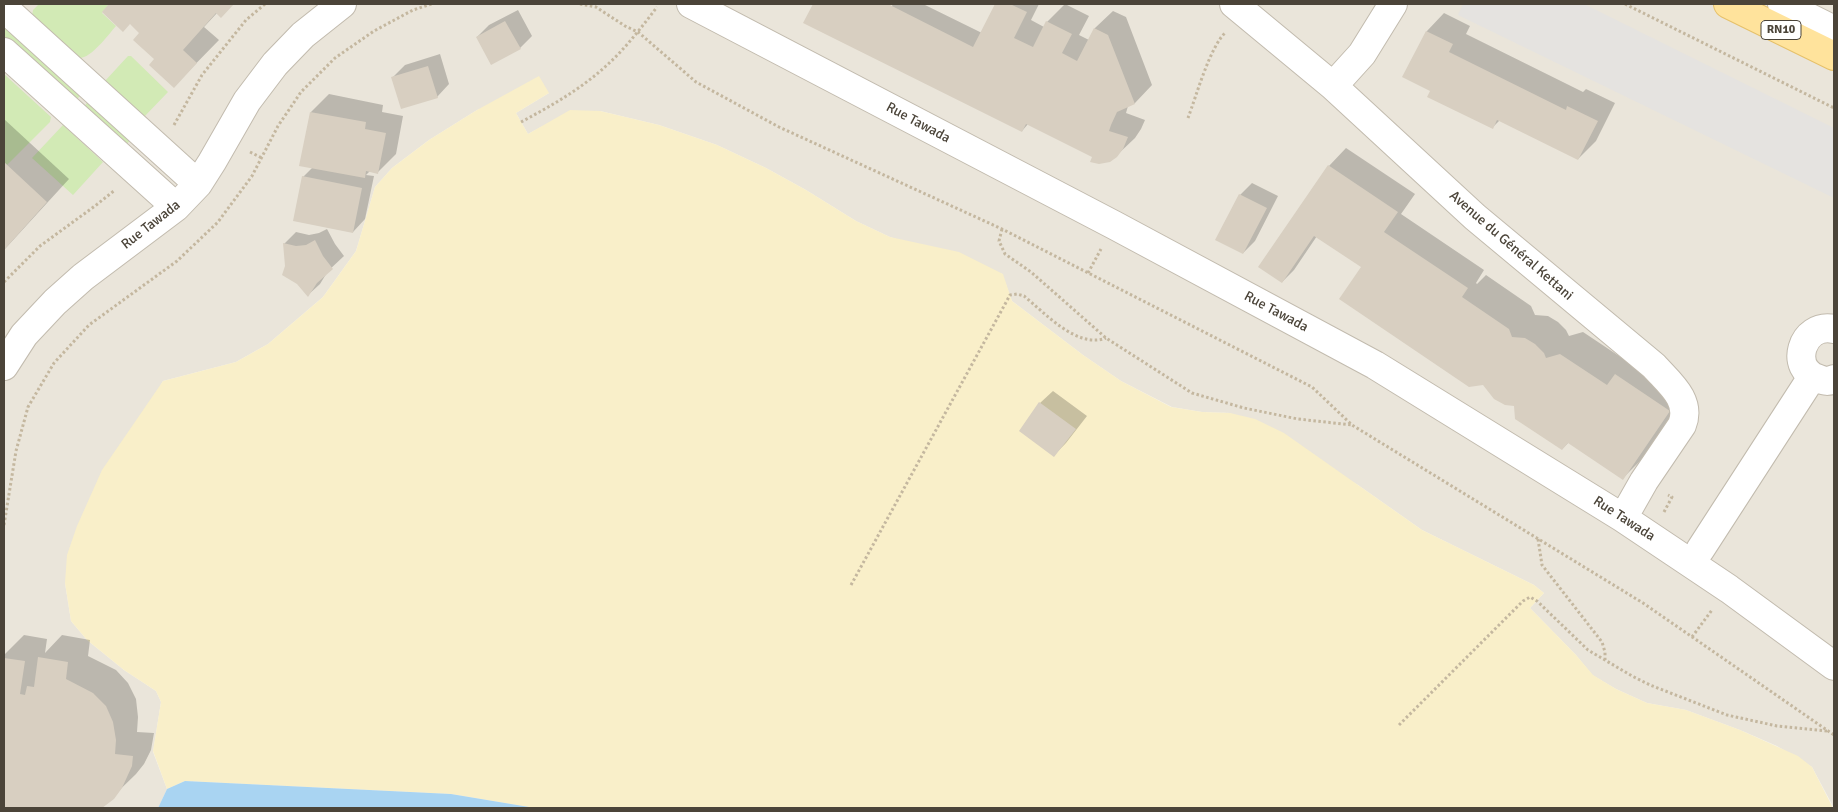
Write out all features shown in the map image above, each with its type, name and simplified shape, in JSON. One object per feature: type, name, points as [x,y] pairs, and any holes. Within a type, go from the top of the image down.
[{"type":"main road","name":"RN10","points":[[1728,4],[1834,56]]},
{"type":"street","name":"Rue Tawada","points":[[4,366],[24,335],[55,302],[83,277],[176,207],[198,184],[247,101],[275,64],[303,35],[342,4]]},
{"type":"street","name":"Rue Tawada","points":[[691,4],[1114,225],[1375,365],[1623,518],[1728,589],[1834,666]]},
{"type":"street","points":[[1333,86],[1362,54],[1393,4]]},
{"type":"street","points":[[1782,4],[1834,30]]},
{"type":"street","points":[[1817,4],[1834,12]]},
{"type":"street","name":"Avenue du Général Kettani","points":[[1239,7],[1333,86],[1475,217],[1654,366],[1679,394],[1686,416],[1682,425],[1644,481],[1623,518]]},
{"type":"street","points":[[4,8],[198,184]]},
{"type":"street","points":[[4,52],[176,207]]},
{"type":"street","points":[[1700,550],[1823,378],[1802,364],[1802,347],[1810,333],[1826,327],[1834,329]]},
{"type":"path","points":[[4,525],[16,451],[28,406],[54,363],[89,324],[177,261],[218,222],[252,176],[278,126],[301,92],[335,58],[374,31],[413,10],[432,4]]},
{"type":"path","points":[[580,4],[596,7],[638,32],[696,82],[779,127],[1002,229],[1312,387],[1352,425],[1643,603],[1834,735]]},
{"type":"path","points":[[1625,4],[1834,108]]},
{"type":"path","points":[[521,122],[558,103],[606,67],[638,32],[657,7]]},
{"type":"path","points":[[1188,118],[1220,38],[1239,7]]},
{"type":"path","points":[[1002,229],[999,241],[1005,254],[1031,272],[1106,338],[1192,393],[1244,408],[1298,420],[1352,425]]},
{"type":"path","points":[[1088,273],[1105,242]]},
{"type":"path","points":[[851,585],[1010,295],[1024,296],[1062,326],[1084,340],[1093,341],[1106,338]]},
{"type":"path","points":[[1538,538],[1542,565],[1602,642],[1605,660]]},
{"type":"path","points":[[1400,725],[1530,597],[1537,600],[1588,650],[1650,685],[1727,715],[1777,726],[1828,731]]},
{"type":"path","points":[[1692,637],[1715,607]]},
{"type":"shaded area","points":[[4,4],[1834,4],[1834,808],[1812,767],[1777,746],[1686,710],[1647,703],[1616,689],[1592,675],[1576,655],[1530,608],[1544,593],[1534,585],[1422,530],[1358,485],[1230,413],[1202,412],[1172,407],[1121,381],[1083,355],[1012,301],[1002,274],[890,237],[856,221],[766,168],[717,145],[659,125],[600,111],[541,127],[528,134],[516,113],[549,93],[477,110],[429,140],[392,168],[375,187],[356,251],[323,297],[268,344],[236,362],[163,381],[65,583],[71,621],[87,640],[124,670],[156,691],[161,702],[153,752],[167,789],[158,808],[4,808]]},
{"type":"shaded area","points":[[1463,4],[1584,4],[1834,128],[1834,198],[1458,15]]},
{"type":"green space","points":[[39,4],[107,4],[102,13],[116,26],[93,51],[83,58],[78,58],[32,16],[33,10]]},
{"type":"green space","points":[[4,21],[83,93],[75,101],[4,37]]},
{"type":"green space","points":[[128,56],[131,56],[168,92],[143,118],[105,81]]},
{"type":"green space","points":[[4,74],[51,117],[50,122],[7,165],[4,162]]},
{"type":"green space","points":[[90,99],[133,137],[125,146],[83,108]]},
{"type":"green space","points":[[63,125],[103,162],[73,195],[32,158]]},
{"type":"sand","points":[[539,76],[549,93],[516,113],[528,134],[570,110],[600,111],[659,125],[717,145],[766,168],[856,221],[890,237],[959,252],[1003,274],[1012,301],[1083,355],[1121,381],[1171,407],[1202,412],[1230,413],[1255,419],[1284,433],[1422,530],[1534,585],[1544,593],[1530,608],[1593,675],[1616,689],[1647,703],[1686,710],[1740,730],[1798,756],[1812,767],[1833,808],[535,808],[451,794],[185,781],[167,789],[153,751],[161,702],[156,691],[124,670],[87,640],[71,621],[65,583],[67,555],[77,526],[102,470],[163,381],[236,362],[268,344],[323,297],[356,251],[375,187],[392,168],[429,140],[477,110]]},
{"type":"water","points":[[185,781],[451,794],[535,808],[158,808],[167,789]]},
{"type":"building","points":[[107,4],[234,4],[221,18],[216,13],[183,50],[197,63],[174,88],[149,65],[154,59],[133,40],[139,33],[130,24],[123,32],[102,12]]},
{"type":"building","points":[[813,4],[888,4],[973,47],[995,4],[1010,4],[1027,12],[1014,38],[1033,47],[1046,21],[1072,34],[1062,53],[1077,61],[1094,28],[1108,35],[1135,104],[1117,112],[1109,131],[1128,137],[1123,149],[1110,162],[1099,164],[1090,162],[1092,157],[1026,124],[1022,132],[803,23]]},
{"type":"building","points":[[505,21],[521,49],[491,65],[476,37]]},
{"type":"building","points":[[1426,31],[1453,44],[1449,52],[1566,110],[1567,106],[1598,121],[1578,160],[1497,120],[1493,129],[1427,97],[1430,91],[1402,77]]},
{"type":"building","points":[[428,66],[438,98],[401,109],[391,77]]},
{"type":"building","points":[[310,112],[366,122],[365,129],[386,133],[378,174],[366,171],[365,178],[299,166]]},
{"type":"building","points":[[4,162],[47,202],[4,250]]},
{"type":"building","points":[[1328,165],[1398,212],[1384,232],[1468,288],[1462,297],[1509,329],[1512,337],[1525,338],[1535,344],[1544,353],[1546,358],[1560,354],[1607,385],[1615,374],[1670,411],[1623,480],[1568,443],[1562,450],[1515,419],[1514,406],[1505,405],[1494,399],[1483,385],[1469,387],[1339,299],[1361,267],[1314,236],[1282,283],[1258,267]]},
{"type":"building","points":[[302,176],[362,188],[353,233],[293,221]]},
{"type":"building","points":[[1239,194],[1267,208],[1243,254],[1215,240]]},
{"type":"building","points":[[315,240],[323,256],[333,269],[317,283],[308,297],[297,284],[282,275],[285,266],[283,243],[296,246],[306,245]]},
{"type":"building","points":[[1039,402],[1076,429],[1054,457],[1019,431]]},
{"type":"building","points":[[38,657],[68,662],[66,679],[93,693],[106,706],[113,722],[116,740],[115,754],[133,756],[132,766],[122,788],[114,799],[102,808],[4,808],[4,658],[25,661],[20,694],[25,695],[27,686],[34,687]]}]
